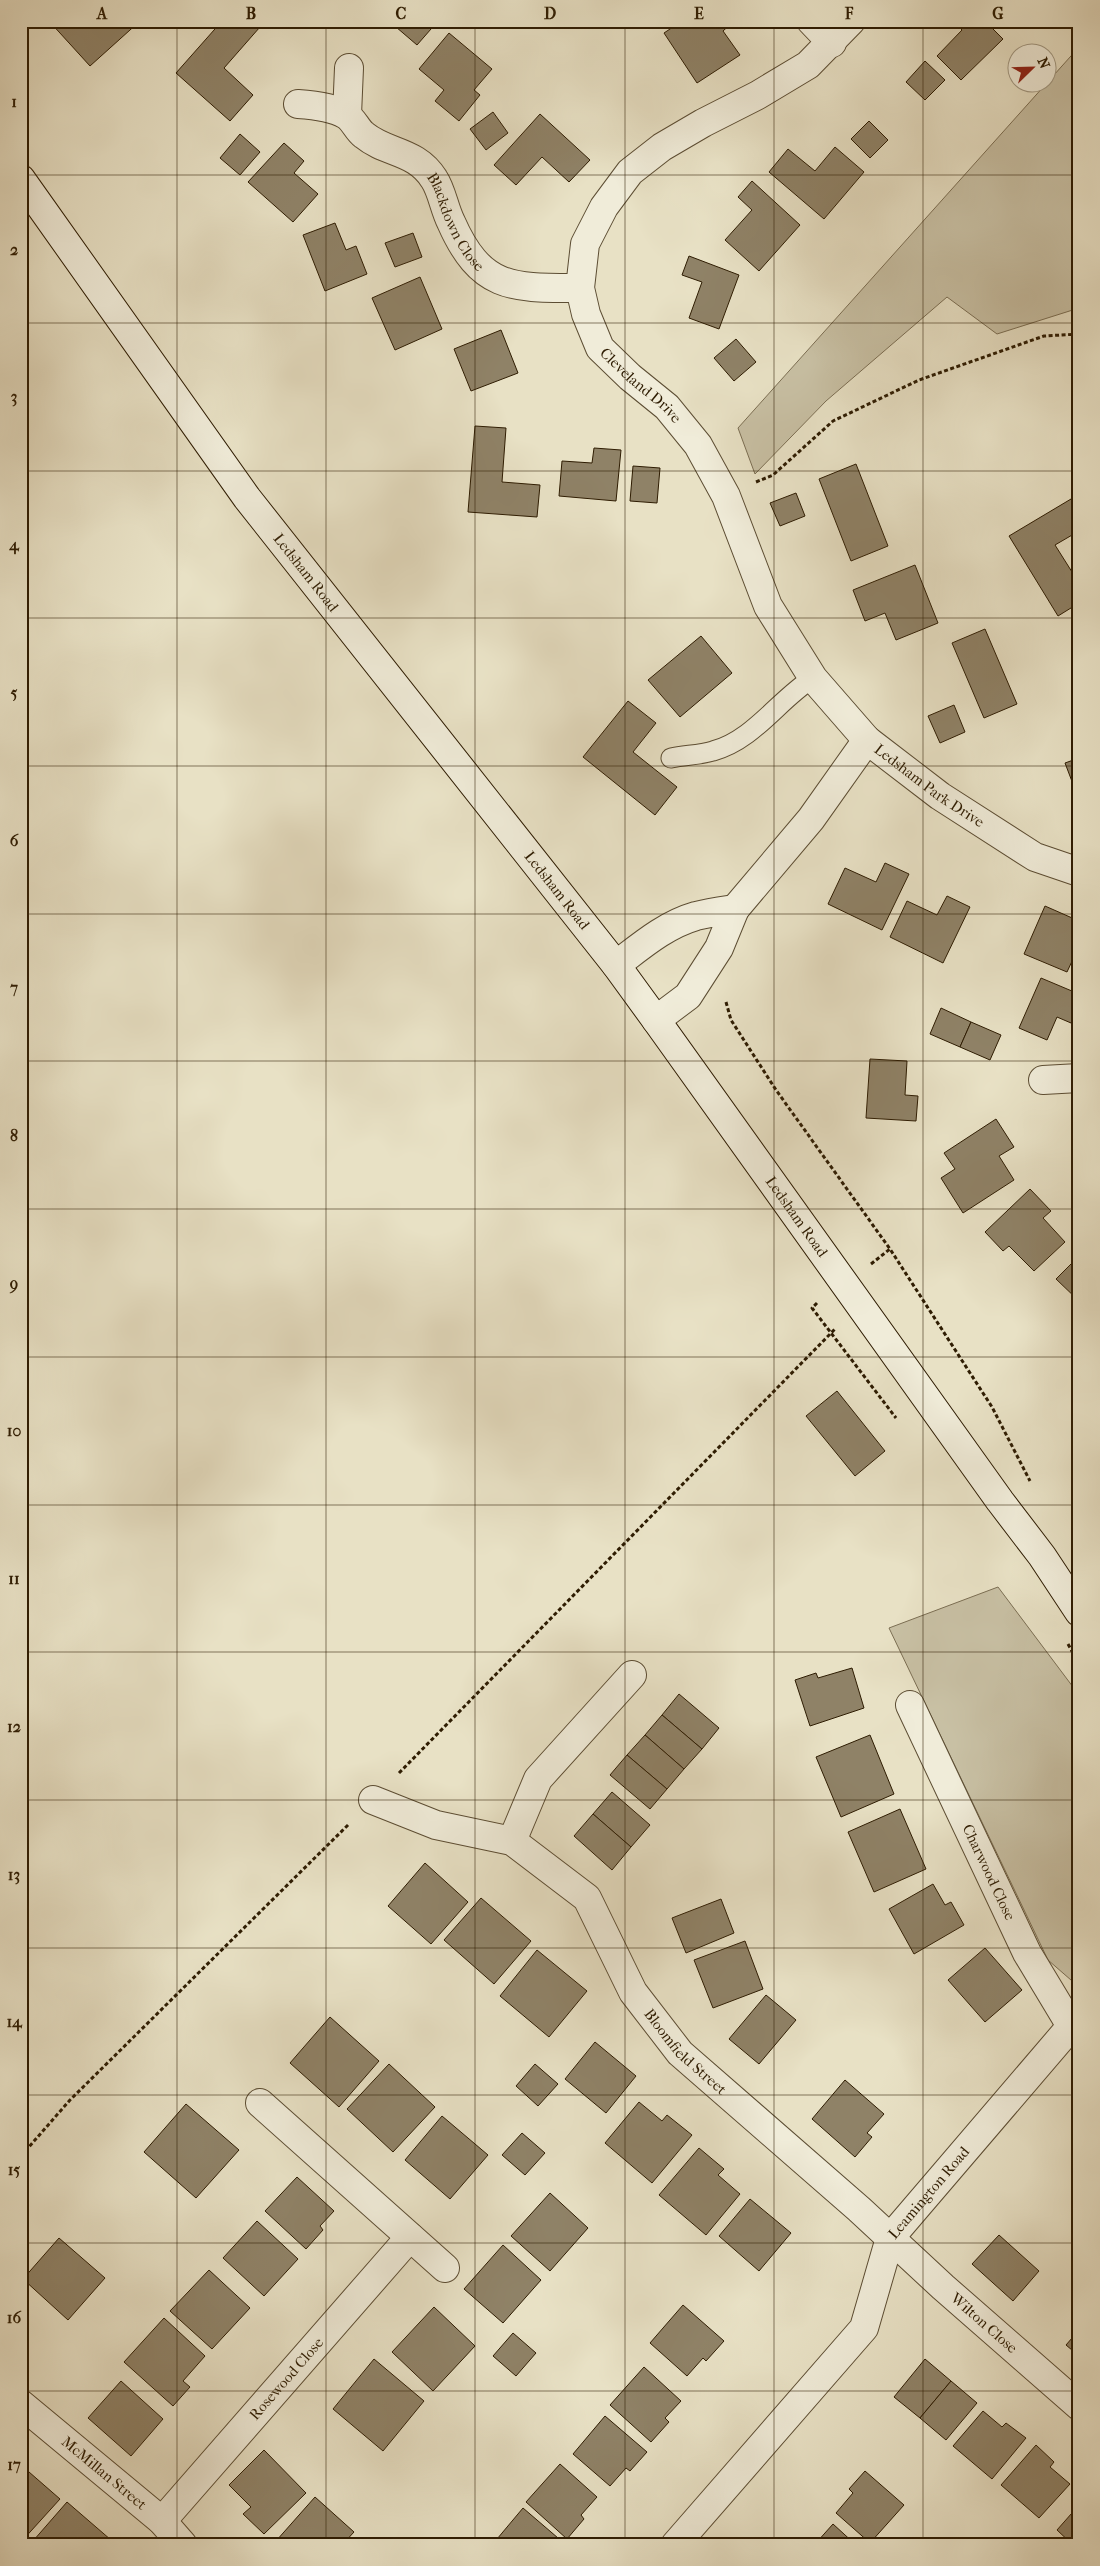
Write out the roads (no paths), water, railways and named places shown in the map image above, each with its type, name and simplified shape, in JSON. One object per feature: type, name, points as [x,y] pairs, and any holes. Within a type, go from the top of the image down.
[{"type":"street","points":[[811,21],[832,43]]},
{"type":"street","name":"Cleveland Drive","points":[[851,21],[832,43],[808,65],[758,95],[703,123],[662,147],[630,172],[604,207],[585,244],[580,288],[586,314],[600,348],[630,377],[667,407],[698,445],[726,496],[768,606],[813,678],[867,740]]},
{"type":"street","points":[[298,104],[315,105],[347,115],[349,68]]},
{"type":"street","name":"Blackdown Close","points":[[347,115],[364,136],[416,159],[434,179],[460,243],[476,264],[493,278],[519,286],[580,288]]},
{"type":"street","name":"Ledsham Road","points":[[21,179],[247,498],[616,965],[862,1309],[1042,1556],[1079,1612]]},
{"type":"street","name":"Ledsham Park Drive","points":[[656,1020],[688,996],[719,948],[735,909],[811,820],[867,740],[940,796],[1027,852],[1079,872]]},
{"type":"street","points":[[616,965],[660,932],[676,923],[697,916],[735,909]]},
{"type":"street","points":[[1043,1080],[1079,1078]]},
{"type":"street","points":[[512,1841],[538,1779],[632,1675]]},
{"type":"street","name":"Charwood Close","points":[[910,1705],[1027,1954],[1076,2025]]},
{"type":"street","name":"Bloomfield Street","points":[[373,1800],[436,1825],[512,1841],[587,1898],[634,1992],[680,2052],[859,2208],[890,2238]]},
{"type":"street","name":"Leamington Road","points":[[676,2545],[864,2328],[890,2238],[1076,2025]]},
{"type":"street","points":[[260,2103],[445,2268]]},
{"type":"street","name":"Rosewood Close","points":[[162,2521],[410,2237]]},
{"type":"street","name":"Wilton Close","points":[[890,2238],[1079,2406]]},
{"type":"street","name":"McMillan Street","points":[[21,2404],[162,2521],[183,2545]]},
{"type":"lane","points":[[671,758],[714,751],[746,734],[796,689],[813,678]]}]
